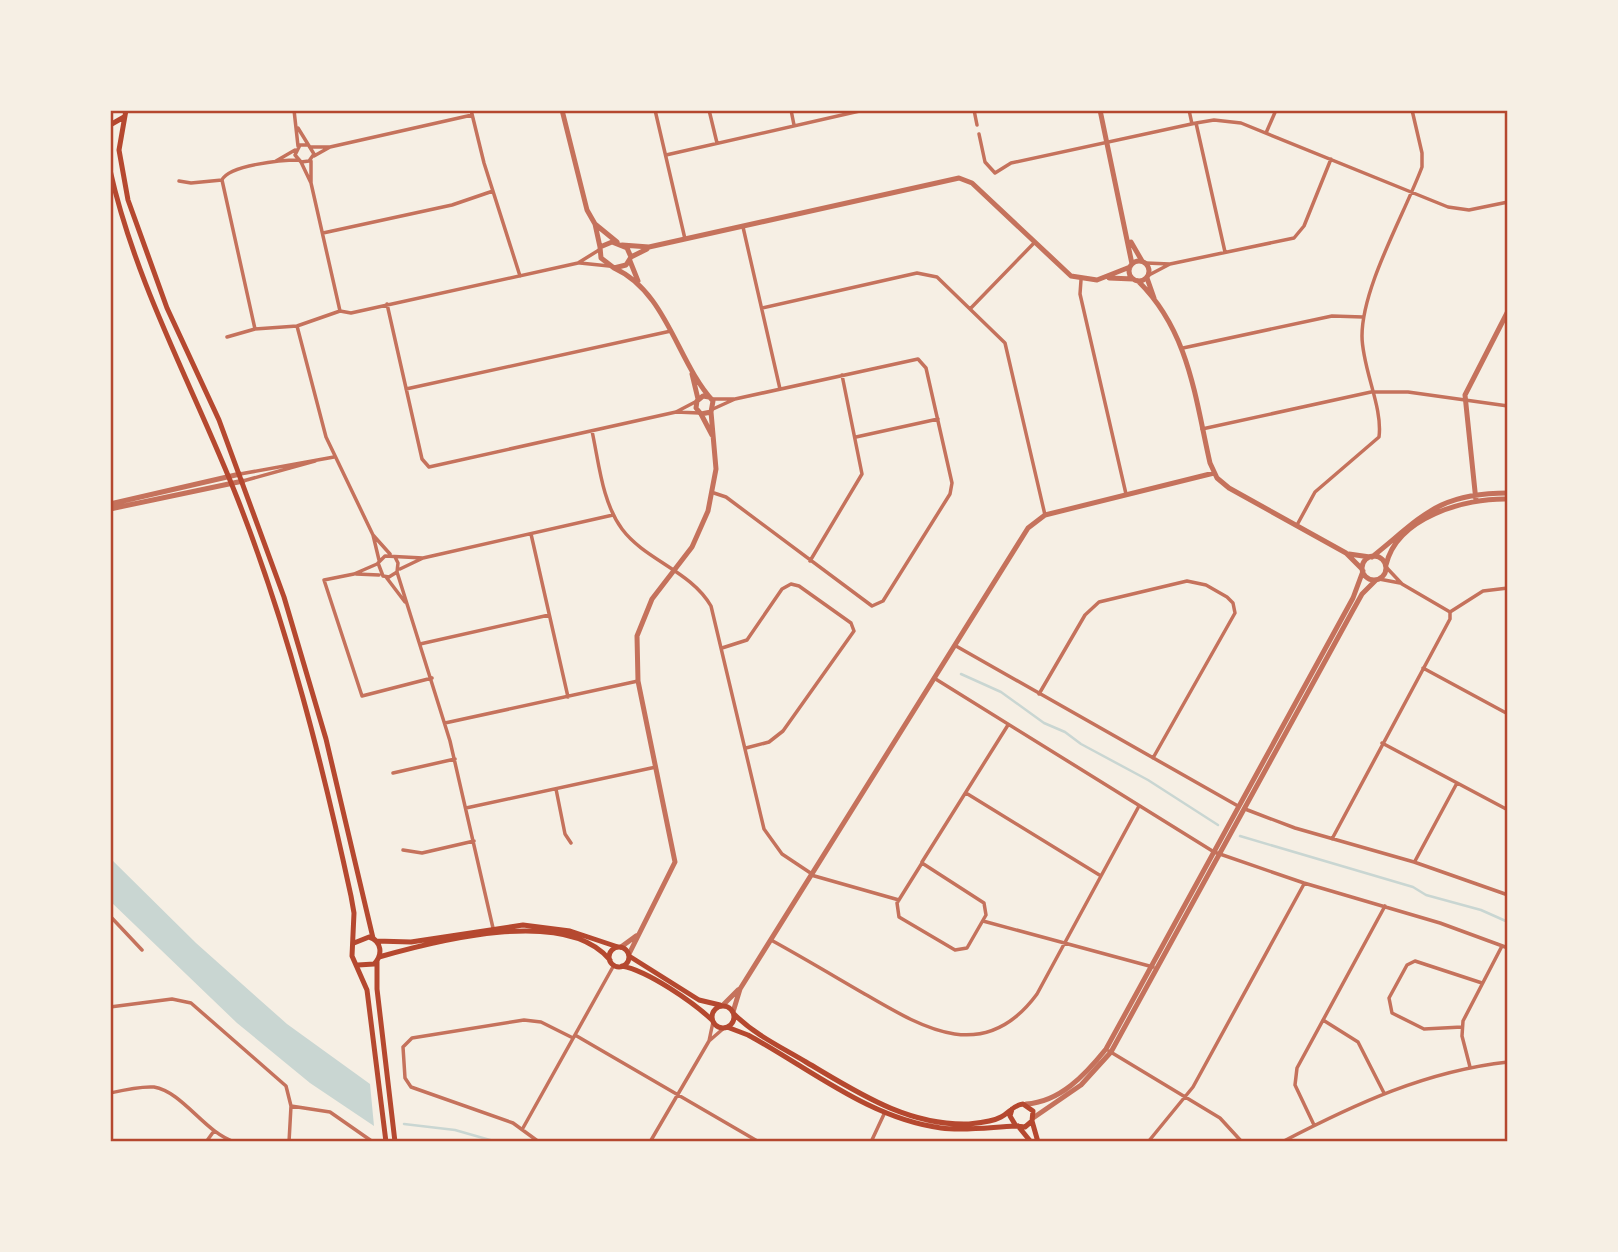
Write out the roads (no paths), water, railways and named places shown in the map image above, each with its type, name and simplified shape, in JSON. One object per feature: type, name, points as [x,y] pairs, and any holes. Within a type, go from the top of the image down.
[{"type":"main road","points":[[110,125],[124,115]]},
{"type":"main road","points":[[124,115],[119,138],[120,163],[138,231],[167,308],[243,481],[284,597],[317,705],[375,939],[378,959],[377,989],[395,1142]]},
{"type":"main road","points":[[110,170],[123,223],[140,271],[230,480],[281,621],[312,730],[351,896],[354,943],[352,956],[358,965],[370,1010],[386,1142]]},
{"type":"main road","points":[[358,965],[366,966],[411,948],[523,925],[555,928],[619,947],[699,1000],[722,1005],[751,1030],[885,1110],[955,1124],[996,1120],[1017,1105],[1026,1104],[1031,1108],[1038,1142]]},
{"type":"main road","points":[[354,943],[361,938],[411,942],[493,931],[566,936],[600,950],[612,962],[637,971],[695,1005],[712,1021],[750,1036],[885,1110],[917,1124],[949,1129],[1028,1126],[1033,1119]]},
{"type":"main road","points":[[612,962],[611,951],[619,947]]},
{"type":"main road","points":[[622,966],[629,955]]},
{"type":"main road","points":[[712,1021],[714,1009],[722,1005]]},
{"type":"main road","points":[[726,1028],[734,1021],[734,1013]]},
{"type":"main road","points":[[1012,1109],[1010,1116],[1031,1142]]},
{"type":"street","points":[[124,115],[132,110]]},
{"type":"street","points":[[294,110],[298,128],[297,148],[311,183],[340,311]]},
{"type":"street","points":[[562,110],[582,197],[595,224],[601,258],[638,284]]},
{"type":"street","points":[[655,110],[685,239]]},
{"type":"street","points":[[709,110],[717,143]]},
{"type":"street","points":[[791,110],[794,126]]},
{"type":"street","points":[[833,110],[834,117]]},
{"type":"street","points":[[666,155],[864,110]]},
{"type":"street","points":[[974,110],[977,125]]},
{"type":"street","points":[[1100,110],[1129,240],[1135,280],[1154,298]]},
{"type":"street","points":[[1189,110],[1225,252]]},
{"type":"street","points":[[1266,133],[1276,110]]},
{"type":"street","points":[[1297,526],[1315,492],[1381,438],[1363,348],[1363,317],[1423,159],[1412,110]]},
{"type":"street","points":[[276,161],[297,148],[330,147],[472,113],[520,276]]},
{"type":"street","points":[[979,134],[985,162],[995,173],[1012,163],[1194,124],[1228,120],[1461,210],[1508,202]]},
{"type":"street","points":[[298,128],[309,146],[312,158],[311,183]]},
{"type":"street","points":[[179,181],[191,183],[222,180],[230,171],[276,161],[300,161],[312,158],[330,147]]},
{"type":"street","points":[[227,337],[255,328],[297,326],[340,311],[351,313],[578,263],[612,267],[649,247],[959,178],[972,183],[1063,270],[1081,280],[1135,280],[1170,264],[1288,240],[1298,235],[1331,159]]},
{"type":"street","points":[[222,180],[255,328]]},
{"type":"street","points":[[323,233],[452,205],[493,191]]},
{"type":"street","points":[[595,224],[620,243],[630,259],[638,284],[671,331],[691,371],[710,398],[716,461],[713,493],[702,528],[652,599],[640,627],[635,659],[638,681],[676,862],[636,936],[629,955]]},
{"type":"street","points":[[743,226],[780,388]]},
{"type":"street","points":[[1129,240],[1144,262],[1154,298],[1183,348],[1214,473],[1229,488],[1346,553],[1369,579],[1402,583]]},
{"type":"street","points":[[578,263],[607,243],[649,247]]},
{"type":"street","points":[[970,309],[1034,243]]},
{"type":"street","points":[[1109,278],[1131,265],[1144,262],[1170,264]]},
{"type":"street","points":[[762,307],[922,272],[937,277],[1006,346],[1045,515]]},
{"type":"street","points":[[1081,280],[1080,294],[1126,496]]},
{"type":"street","points":[[387,304],[422,459],[426,466],[434,467],[676,412],[712,411],[735,399],[918,359],[926,368],[951,490],[883,601],[876,606],[867,605],[726,497],[713,493]]},
{"type":"street","points":[[1475,498],[1464,400],[1469,383],[1508,311]]},
{"type":"street","points":[[1183,348],[1332,316],[1363,317]]},
{"type":"street","points":[[297,326],[314,400],[335,457],[373,535],[378,562],[384,576],[405,602]]},
{"type":"street","points":[[406,389],[671,331]]},
{"type":"street","points":[[691,371],[700,413],[714,438]]},
{"type":"street","points":[[810,561],[860,479],[863,469],[842,375]]},
{"type":"street","points":[[1202,429],[1371,392],[1401,392],[1508,406]]},
{"type":"street","points":[[676,412],[697,400],[735,399]]},
{"type":"street","points":[[856,437],[938,419]]},
{"type":"street","points":[[592,431],[613,515],[628,536],[674,570],[708,602],[722,648],[767,836],[782,854],[812,874],[899,900]]},
{"type":"street","points":[[230,480],[240,474],[308,459],[335,457]]},
{"type":"street","points":[[110,506],[230,480],[243,481],[309,465],[317,460]]},
{"type":"street","points":[[722,1005],[740,989],[1024,533],[1045,515],[1214,473]]},
{"type":"street","points":[[1242,808],[1353,598],[1371,557],[1421,515],[1475,498],[1508,493]]},
{"type":"street","points":[[1033,1119],[1081,1085],[1108,1051],[1362,594],[1378,580],[1386,566],[1393,545],[1416,525],[1444,510],[1475,498],[1508,499]]},
{"type":"street","points":[[354,574],[393,557],[423,558],[613,515]]},
{"type":"street","points":[[531,534],[568,697]]},
{"type":"street","points":[[373,535],[393,557],[405,602],[446,723],[493,931]]},
{"type":"street","points":[[1346,553],[1382,559],[1402,583],[1450,612]]},
{"type":"street","points":[[423,558],[384,576],[354,574],[324,580],[362,696],[432,678]]},
{"type":"street","points":[[1040,694],[1085,615],[1099,602],[1194,581],[1227,597],[1237,606],[1233,616],[1153,758]]},
{"type":"street","points":[[722,648],[747,640],[782,589],[791,584],[799,586],[840,616],[854,631],[783,731],[769,742],[746,748]]},
{"type":"street","points":[[1450,612],[1483,592],[1508,588]]},
{"type":"street","points":[[1332,839],[1450,619],[1450,612]]},
{"type":"street","points":[[420,644],[549,615]]},
{"type":"street","points":[[954,645],[1242,808],[1332,839],[1414,862],[1508,895]]},
{"type":"street","points":[[1423,668],[1508,714]]},
{"type":"street","points":[[933,678],[1217,853],[1508,948]]},
{"type":"street","points":[[446,723],[638,681]]},
{"type":"street","points":[[922,863],[984,903],[987,911],[967,948],[955,950],[902,920],[897,912],[899,900],[1008,724]]},
{"type":"street","points":[[1382,743],[1508,810]]},
{"type":"street","points":[[393,773],[455,759]]},
{"type":"street","points":[[466,808],[656,767]]},
{"type":"street","points":[[1414,862],[1457,783]]},
{"type":"street","points":[[556,789],[565,834],[570,843]]},
{"type":"street","points":[[966,793],[1101,876]]},
{"type":"street","points":[[771,940],[920,1026],[956,1035],[993,1030],[1019,1014],[1037,994],[1139,806]]},
{"type":"street","points":[[403,850],[422,853],[474,842]]},
{"type":"street","points":[[1148,1142],[1186,1097],[1304,883]]},
{"type":"street","points":[[1314,1125],[1296,1088],[1295,1073],[1385,906]]},
{"type":"street","points":[[110,916],[142,950]]},
{"type":"street","points":[[983,921],[1155,967]]},
{"type":"street","points":[[619,947],[636,936]]},
{"type":"street","points":[[1470,1067],[1462,1027],[1502,946]]},
{"type":"street","points":[[1462,1027],[1418,1027],[1392,1013],[1389,998],[1408,965],[1415,961],[1482,983]]},
{"type":"street","points":[[523,1128],[612,962]]},
{"type":"street","points":[[734,1013],[740,989]]},
{"type":"street","points":[[110,1007],[172,999],[191,1003],[282,1081],[291,1106],[289,1142]]},
{"type":"street","points":[[539,1142],[523,1128],[411,1087],[405,1078],[402,1050],[405,1042],[412,1038],[524,1020],[541,1023],[574,1037],[759,1142]]},
{"type":"street","points":[[1324,1020],[1358,1042],[1384,1093]]},
{"type":"street","points":[[650,1142],[709,1041],[712,1021]]},
{"type":"street","points":[[709,1041],[726,1028]]},
{"type":"street","points":[[1108,1051],[1228,1124],[1242,1142]]},
{"type":"street","points":[[1026,1104],[1041,1103],[1066,1089],[1108,1051]]},
{"type":"street","points":[[1282,1142],[1384,1093],[1423,1079],[1470,1067],[1508,1062]]},
{"type":"street","points":[[110,1093],[148,1087],[161,1089],[214,1131],[235,1142]]},
{"type":"street","points":[[291,1106],[330,1112],[373,1142]]},
{"type":"street","points":[[871,1142],[885,1110]]},
{"type":"street","points":[[206,1142],[214,1131]]},
{"type":"waterway","points":[[961,674],[1001,692],[1044,723],[1065,732],[1081,744],[1148,780],[1218,825]]},
{"type":"waterway","points":[[1240,836],[1413,887],[1426,895],[1481,910],[1508,922]]},
{"type":"waterway","points":[[404,1124],[455,1130],[497,1142]]},
{"type":"waterway","points":[[1504,1142],[1508,1139]]},
{"type":"waterway","points":[[1488,1142],[1497,1142]]}]
